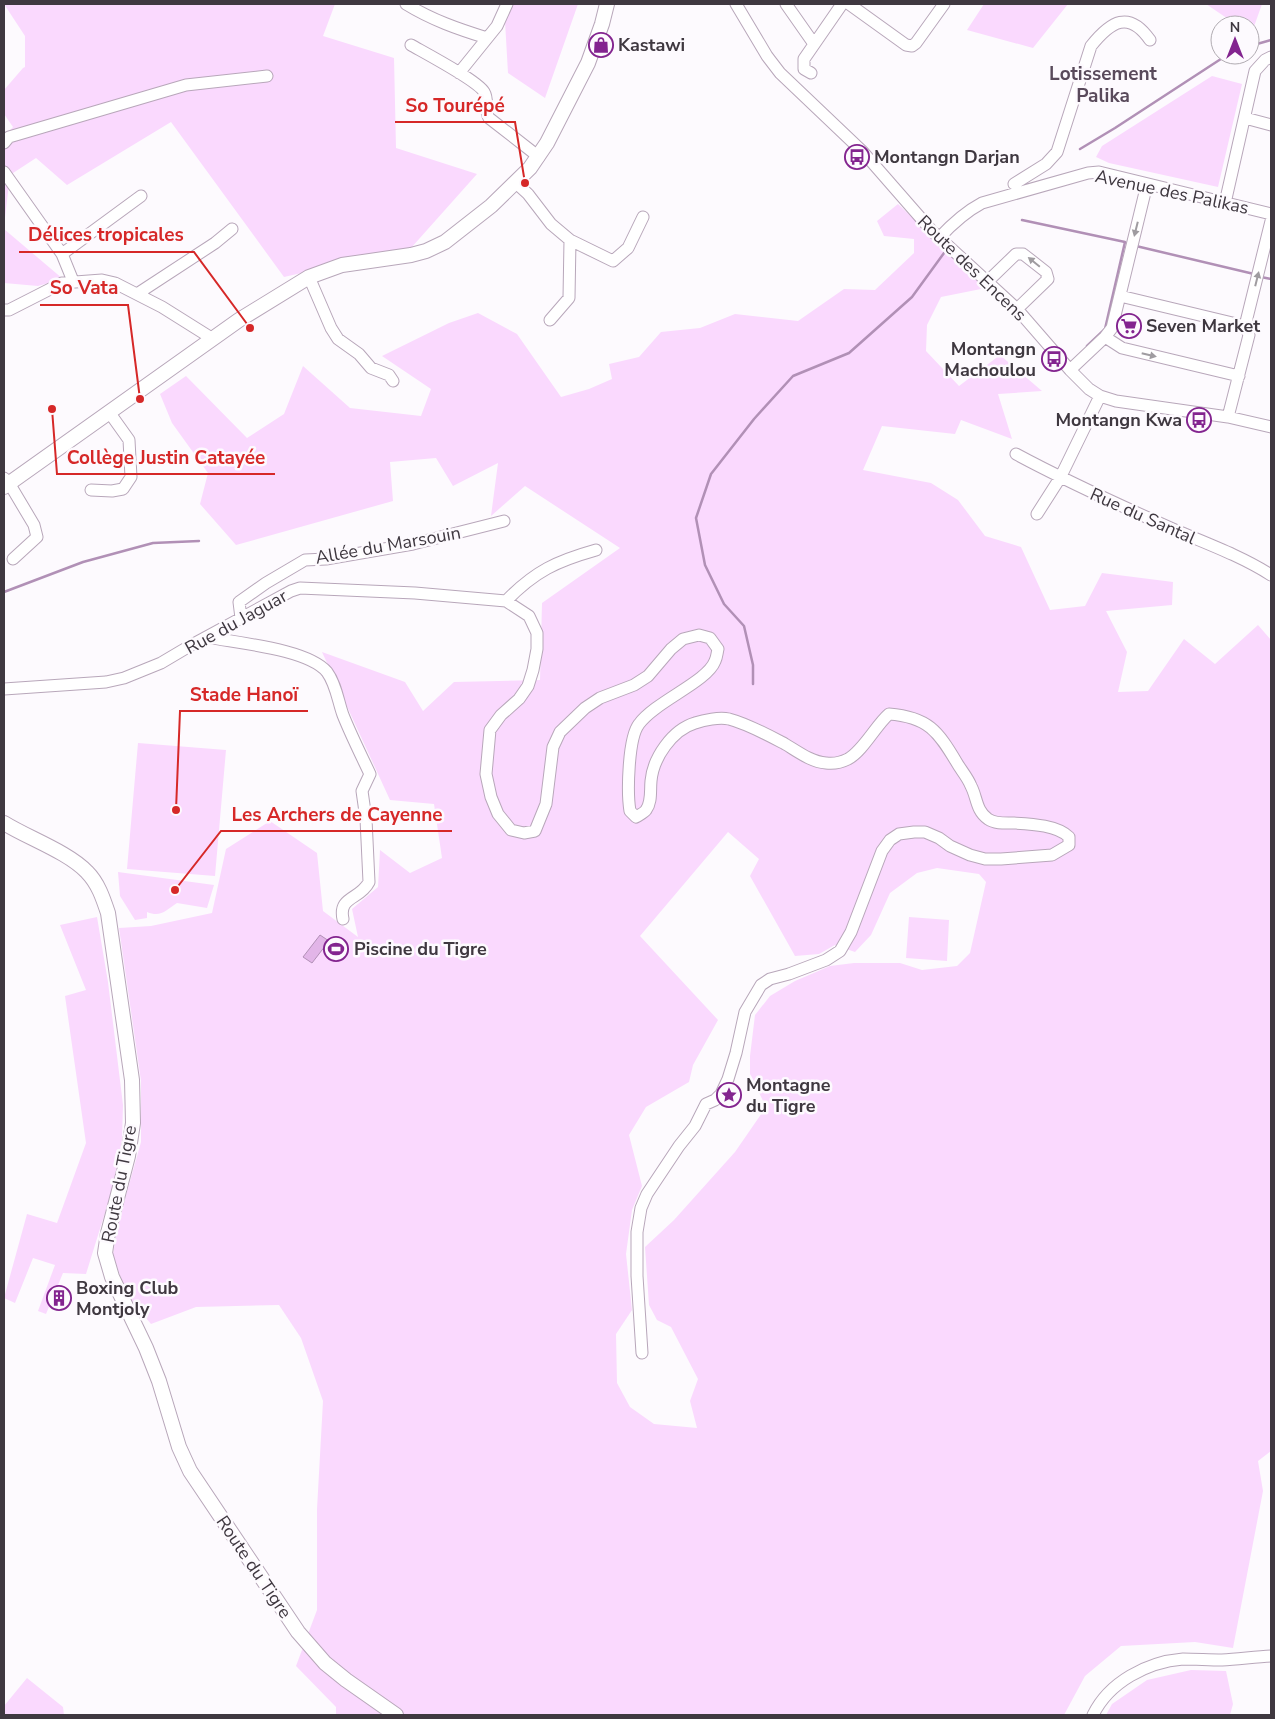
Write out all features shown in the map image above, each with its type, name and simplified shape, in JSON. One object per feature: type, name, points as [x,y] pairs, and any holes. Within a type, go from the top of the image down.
[{"type":"main road","points":[[5,483],[239,320],[309,277],[342,265],[426,251],[445,242],[491,206],[516,183],[539,157],[588,63],[608,4]]},
{"type":"main road","name":"Route du Tigre","points":[[4,823],[63,855],[87,872],[103,898],[108,913],[132,1080],[132,1123],[128,1156],[108,1232],[105,1253],[112,1277],[140,1333],[156,1372],[182,1455],[190,1472],[298,1632],[325,1662],[339,1674],[396,1715]]},
{"type":"street","points":[[406,4],[424,15],[455,28],[487,38]]},
{"type":"street","points":[[459,73],[497,26],[507,4]]},
{"type":"street","name":"Route des Encens","points":[[736,4],[767,56],[780,73],[863,152],[939,238],[1017,309],[1070,370],[1090,389],[1100,396],[1116,401],[1228,417],[1271,427]]},
{"type":"street","points":[[786,4],[814,44]]},
{"type":"street","points":[[811,73],[804,69],[804,59],[842,4]]},
{"type":"street","points":[[849,4],[906,45],[912,46],[944,4]]},
{"type":"street","points":[[1014,184],[1046,164],[1057,152],[1092,46],[1096,40],[1117,23],[1125,22],[1134,23],[1140,27],[1150,40]]},
{"type":"street","points":[[411,45],[459,73],[485,92],[487,114],[490,118],[539,157]]},
{"type":"street","points":[[1225,202],[1256,71],[1265,60],[1271,57]]},
{"type":"street","points":[[4,143],[9,137],[186,85],[267,76]]},
{"type":"street","points":[[1245,118],[1271,125]]},
{"type":"street","points":[[4,172],[62,254],[73,281]]},
{"type":"street","name":"Avenue des Palikas","points":[[939,238],[971,208],[982,203],[1088,173],[1099,172],[1271,214]]},
{"type":"street","points":[[1033,173],[1040,188]]},
{"type":"street","points":[[516,183],[528,194],[551,224],[570,240],[613,261],[628,248],[643,217]]},
{"type":"street","points":[[1070,370],[1112,328],[1147,184]]},
{"type":"street","points":[[62,254],[141,196]]},
{"type":"street","points":[[1228,417],[1249,335],[1245,326],[1271,221]]},
{"type":"street","points":[[137,294],[215,243],[232,229]]},
{"type":"street","points":[[550,320],[568,298],[570,240]]},
{"type":"street","points":[[987,282],[1016,254],[1023,254],[1046,272],[1048,279],[1017,309]]},
{"type":"street","points":[[309,277],[331,328],[338,339],[359,354],[370,368],[389,375],[393,381]]},
{"type":"street","points":[[4,310],[9,310],[62,283],[102,280],[115,283],[137,294],[213,339]]},
{"type":"street","points":[[1120,296],[1245,326]]},
{"type":"street","points":[[1105,336],[1122,348],[1238,376]]},
{"type":"street","points":[[1037,514],[1060,478],[1100,396]]},
{"type":"street","points":[[91,490],[123,488],[131,477],[129,440],[109,412]]},
{"type":"street","name":"Rue du Santal","points":[[1016,454],[1060,478],[1248,560],[1271,575]]},
{"type":"street","points":[[5,483],[34,525],[37,537],[14,558]]},
{"type":"street","name":"Allée du Marsouin","points":[[241,618],[239,602],[266,583],[305,560],[326,559],[413,544],[504,521]]},
{"type":"street","points":[[506,601],[524,584],[556,563],[596,550]]},
{"type":"street","name":"Rue du Jaguar","points":[[4,689],[106,682],[124,678],[153,668],[241,618],[300,588],[415,593],[506,601],[528,616],[537,634],[537,649],[528,686],[490,730],[486,774],[491,797],[498,814],[511,830],[524,833],[535,831],[546,804],[553,747],[560,732],[571,719],[600,698],[634,685],[648,676],[683,639],[699,635],[710,638],[718,649],[715,662],[706,673],[665,701],[638,725],[633,741],[627,794],[630,811],[636,817],[645,811],[650,800],[650,780],[655,762],[667,744],[679,731],[694,723],[727,719],[748,726],[807,757],[825,764],[849,758],[889,714],[906,716],[917,720],[941,737],[971,786],[978,808],[988,819],[998,823],[1047,827],[1064,832],[1069,837],[1069,845],[1052,855],[985,859],[950,846],[939,838],[925,832],[899,834],[890,840],[882,851],[851,932],[840,952],[826,960],[770,979],[761,985],[745,1012],[736,1053],[721,1094],[715,1100],[706,1104],[695,1126],[657,1178],[641,1208],[636,1250],[642,1353]]},
{"type":"street","points":[[208,636],[293,654],[315,663],[327,672],[331,678],[343,715],[370,774],[362,791],[366,819],[368,882],[359,894],[346,901],[342,906],[343,919]]},
{"type":"street","points":[[1093,1715],[1110,1690],[1134,1674],[1152,1666],[1182,1659],[1222,1660],[1271,1656]]},
{"type":"shaded area","points":[[4,4],[335,4],[323,36],[394,58],[396,148],[477,174],[411,248],[284,277],[171,122],[67,185],[36,158],[10,175],[4,226],[4,137],[13,127],[4,114],[4,90],[25,67],[25,36]]},
{"type":"shaded area","points":[[504,4],[578,4],[545,98],[508,73]]},
{"type":"shaded area","points":[[984,4],[1068,4],[1033,48],[967,30]]},
{"type":"shaded area","points":[[1206,4],[1262,4],[1258,15],[1222,15]]},
{"type":"shaded area","points":[[1212,76],[1242,84],[1218,187],[1109,163],[1096,157],[1102,146]]},
{"type":"shaded area","points":[[898,204],[986,288],[941,297],[927,325],[926,351],[959,386],[1000,355],[1042,391],[998,394],[1012,439],[961,420],[955,434],[882,426],[863,470],[931,483],[958,500],[985,536],[1021,547],[1050,610],[1085,606],[1102,573],[1173,582],[1172,605],[1106,611],[1127,652],[1118,692],[1148,691],[1184,639],[1215,664],[1258,625],[1271,640],[1271,1451],[1258,1461],[1263,1491],[1233,1648],[1195,1642],[1121,1646],[1085,1676],[1064,1715],[336,1715],[336,1707],[296,1666],[317,1610],[317,1509],[323,1401],[301,1338],[279,1305],[196,1307],[151,1324],[126,1294],[113,1254],[118,1224],[141,1142],[141,1081],[119,928],[151,926],[212,913],[226,849],[270,821],[317,853],[323,911],[358,937],[352,909],[378,887],[380,850],[410,873],[442,858],[434,804],[390,800],[322,652],[405,682],[423,711],[454,682],[540,680],[542,603],[620,548],[525,486],[491,516],[498,463],[453,486],[436,458],[390,462],[393,501],[236,545],[200,504],[208,473],[172,423],[160,394],[186,376],[247,438],[284,414],[303,366],[350,408],[421,416],[431,389],[382,356],[449,323],[478,313],[517,334],[561,397],[589,389],[612,379],[609,364],[639,357],[661,332],[700,328],[735,314],[798,321],[844,289],[875,290],[914,253],[914,239],[884,236],[877,221]],"holes":[[[728,832],[759,859],[750,876],[795,956],[819,954],[835,945],[855,952],[871,935],[890,893],[917,873],[937,868],[979,874],[986,882],[970,953],[957,966],[922,970],[900,963],[854,963],[830,966],[795,981],[770,996],[755,1015],[750,1056],[750,1074],[766,1107],[735,1152],[674,1220],[645,1247],[649,1305],[657,1320],[671,1327],[698,1379],[690,1401],[697,1428],[654,1424],[630,1407],[617,1383],[616,1334],[632,1310],[626,1254],[632,1210],[642,1186],[629,1135],[646,1107],[689,1082],[693,1065],[718,1020],[640,936]]]},
{"type":"shaded area","points":[[4,229],[63,279],[38,286],[4,283]]},
{"type":"shaded area","points":[[138,743],[226,750],[215,876],[127,869]]},
{"type":"shaded area","points":[[118,872],[214,885],[207,908],[177,903],[160,914],[147,912],[147,918],[135,920],[120,896]]},
{"type":"shaded area","points":[[97,917],[108,982],[123,1105],[122,1140],[112,1190],[86,1274],[63,1273],[46,1314],[38,1311],[55,1265],[33,1258],[15,1303],[4,1298],[27,1214],[57,1223],[86,1143],[65,996],[86,990],[60,925]]},
{"type":"shaded area","points":[[909,917],[949,920],[947,961],[906,958]]},
{"type":"shaded area","points":[[320,935],[329,941],[312,963],[303,957]]},
{"type":"shaded area","points":[[1191,1670],[1226,1671],[1233,1704],[1230,1715],[1106,1715],[1112,1704],[1147,1680]]},
{"type":"shaded area","points":[[27,1678],[63,1707],[64,1715],[4,1715],[4,1706]]},
{"type":"waterway","points":[[1260,43],[1271,40]]},
{"type":"waterway","points":[[1080,149],[1212,65]]},
{"type":"waterway","points":[[1022,220],[1125,242],[1105,329],[1087,346]]},
{"type":"waterway","points":[[1136,246],[1254,274]]},
{"type":"waterway","points":[[753,684],[753,665],[744,626],[724,604],[705,565],[696,518],[711,474],[754,419],[793,376],[849,353],[912,297],[944,253]]},
{"type":"waterway","points":[[1261,277],[1271,279]]},
{"type":"waterway","points":[[4,592],[83,562],[153,543],[199,541]]},
{"type":"place","name":"Kastawi","points":[[601,45]]},
{"type":"place","name":"Montangn Darjan","points":[[857,157]]},
{"type":"place","name":"So Tourépé","points":[[525,183]]},
{"type":"place","name":"Seven Market","points":[[1129,326]]},
{"type":"place","name":"Délices tropicales","points":[[250,328]]},
{"type":"place","name":"Montangn Machoulou","points":[[1054,359]]},
{"type":"place","name":"So Vata","points":[[140,399]]},
{"type":"place","name":"Collège Justin Catayée","points":[[52,409]]},
{"type":"place","name":"Montangn Kwa","points":[[1199,420]]},
{"type":"place","name":"Stade Hanoï","points":[[176,810]]},
{"type":"place","name":"Les Archers de Cayenne","points":[[175,890]]},
{"type":"place","name":"Piscine du Tigre","points":[[336,949]]},
{"type":"place","name":"Montagne du Tigre","points":[[729,1095]]},
{"type":"place","name":"Boxing Club Montjoly","points":[[59,1298]]},
{"type":"district","name":"Lotissement Palika","points":[[1103,84]]}]
